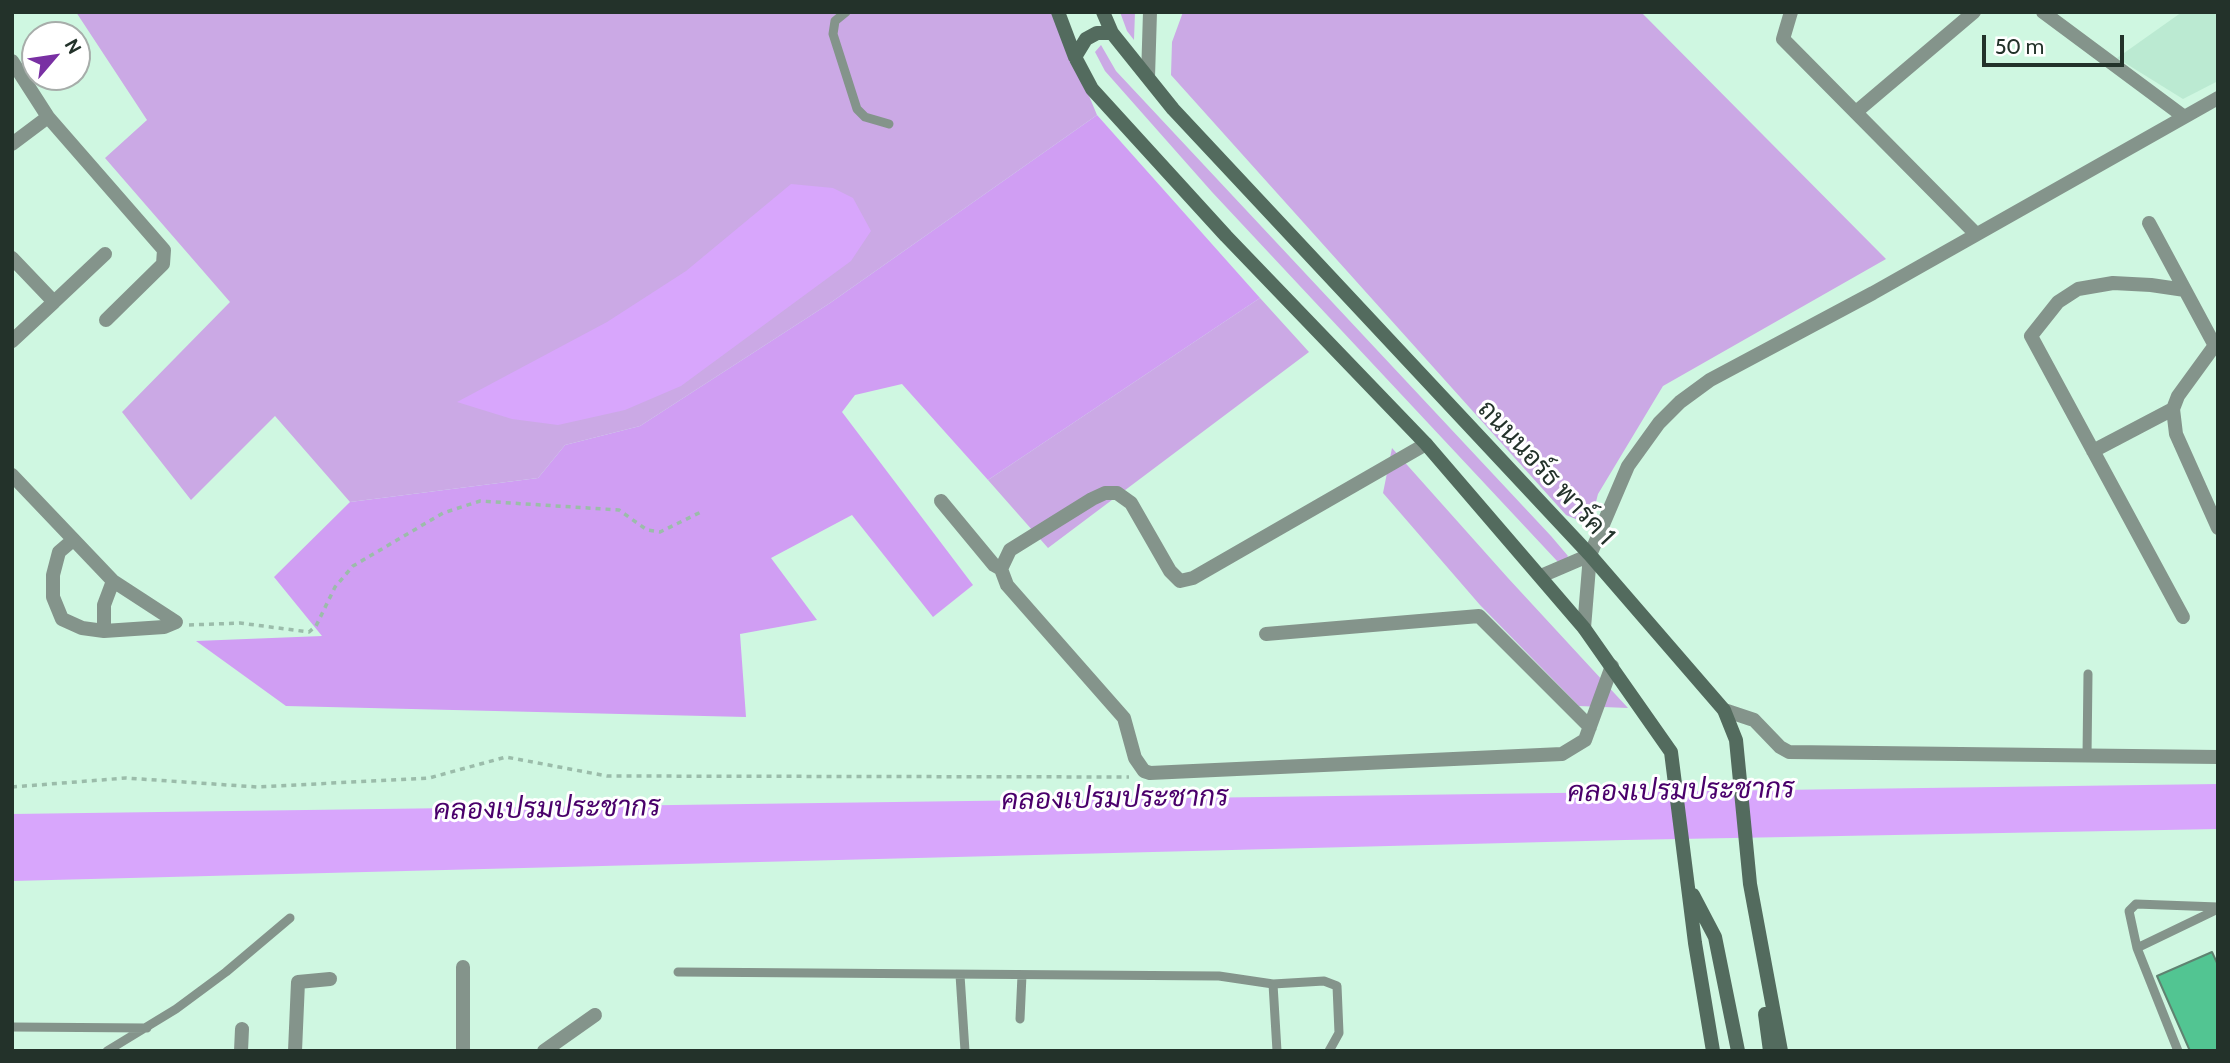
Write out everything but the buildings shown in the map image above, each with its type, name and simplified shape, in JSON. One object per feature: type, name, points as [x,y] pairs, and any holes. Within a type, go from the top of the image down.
[{"type":"main road","points":[[1058,12],[1074,57],[1092,89],[1118,120],[1426,444],[1584,628],[1671,752],[1695,943],[1713,1051]]},
{"type":"main road","name":"ถนนนอร์ธ พาร์ค 1","points":[[1103,12],[1112,33],[1173,108],[1590,555],[1724,710],[1736,740],[1750,884],[1781,1051]]},
{"type":"main road","points":[[1074,57],[1086,39],[1097,33],[1112,33]]},
{"type":"main road","points":[[1750,884],[1770,1051]]},
{"type":"main road","points":[[1689,887],[1715,937],[1738,1051]]},
{"type":"street","points":[[1148,77],[1150,12]]},
{"type":"street","points":[[1791,12],[1783,39],[1975,233]]},
{"type":"street","points":[[1856,112],[1974,12]]},
{"type":"street","points":[[2043,12],[2183,116]]},
{"type":"street","points":[[12,61],[48,117],[164,250],[163,264],[106,320]]},
{"type":"street","points":[[1584,628],[1590,555],[1628,466],[1659,423],[1680,402],[1710,380],[1873,293],[2218,97]]},
{"type":"street","points":[[12,144],[48,117]]},
{"type":"street","points":[[2148,223],[2216,342],[2178,396],[2174,409],[2176,434],[2218,528]]},
{"type":"street","points":[[12,341],[105,254]]},
{"type":"street","points":[[12,258],[54,302]]},
{"type":"street","points":[[2183,617],[2031,336],[2058,302],[2078,289],[2113,283],[2185,290]]},
{"type":"street","points":[[2093,450],[2174,409]]},
{"type":"street","points":[[1001,569],[1010,550],[1092,499],[1105,493],[1117,493],[1131,503],[1170,571],[1180,581],[1193,578],[1426,444]]},
{"type":"street","points":[[12,475],[113,582],[176,622]]},
{"type":"street","points":[[941,501],[994,565],[1001,569],[1007,585],[1124,718],[1135,758],[1144,771],[1562,754],[1585,740],[1612,666]]},
{"type":"street","points":[[73,540],[59,552],[52,575],[53,597],[62,619],[82,628],[104,631],[164,627],[176,622]]},
{"type":"street","points":[[1541,576],[1590,555]]},
{"type":"street","points":[[104,631],[104,605],[113,582]]},
{"type":"street","points":[[1266,634],[1479,617],[1590,727]]},
{"type":"street","points":[[1724,710],[1754,720],[1780,747],[1789,752],[2218,757]]},
{"type":"street","points":[[463,967],[463,1051]]},
{"type":"street","points":[[295,1051],[298,982],[330,979]]},
{"type":"street","points":[[544,1051],[595,1015]]},
{"type":"street","points":[[241,1051],[242,1029]]},
{"type":"lane","points":[[846,12],[835,21],[833,34],[857,109],[864,117],[889,124]]},
{"type":"lane","points":[[2087,757],[2088,674]]},
{"type":"lane","points":[[2178,1051],[2137,948],[2129,911],[2136,904],[2218,908]]},
{"type":"lane","points":[[2137,948],[2218,908]]},
{"type":"lane","points":[[107,1051],[149,1028],[226,972],[290,918]]},
{"type":"lane","points":[[678,972],[1219,976],[1273,984],[1334,983],[1339,992],[1339,1033],[1329,1051]]},
{"type":"lane","points":[[960,975],[965,1051]]},
{"type":"lane","points":[[1020,1019],[1022,975]]},
{"type":"lane","points":[[1273,984],[1277,1051]]},
{"type":"lane","points":[[12,1027],[149,1028]]},
{"type":"path","points":[[176,622],[188,625],[240,623],[309,632],[316,626],[335,587],[354,566],[431,519],[480,501],[619,510],[647,530],[660,532],[703,511]]},
{"type":"path","points":[[12,787],[126,778],[257,787],[429,778],[506,757],[607,776],[1128,778],[1144,771]]},
{"type":"shaded area","points":[[76,12],[1054,12],[1097,115],[830,303],[640,426],[565,445],[538,478],[350,502],[275,416],[191,500],[122,412],[230,302],[105,158],[147,120],[91,35],[91,21],[82,21]]},
{"type":"shaded area","points":[[1120,12],[1135,12],[1134,40],[1127,31]]},
{"type":"shaded area","points":[[1183,12],[1641,12],[1886,259],[1663,386],[1598,494],[1590,525],[1566,515],[1171,75],[1172,42]]},
{"type":"shaded area","points":[[2182,12],[2218,12],[2218,81],[2183,99],[2117,58]]},
{"type":"shaded area","points":[[1101,45],[1116,71],[1551,536],[1568,556],[1564,561],[1558,562],[1212,192],[1105,71],[1095,52]]},
{"type":"shaded area","points":[[1097,115],[1260,298],[988,480],[902,384],[855,395],[842,412],[973,585],[933,617],[852,515],[771,558],[817,620],[740,634],[746,717],[286,706],[196,641],[322,636],[274,577],[350,502],[538,478],[565,445],[640,426],[830,303]]},
{"type":"shaded area","points":[[1260,298],[1309,352],[1048,548],[988,480]]},
{"type":"shaded area","points":[[1392,448],[1628,708],[1579,706],[1480,605],[1383,493]]},
{"type":"water","points":[[791,184],[833,188],[853,198],[871,231],[851,261],[681,386],[625,410],[558,425],[512,419],[457,402],[607,322],[686,271]]},
{"type":"water","name":"คลองเปรมประชากร","points":[[2218,784],[2218,829],[1625,840],[12,881],[12,814]]}]
